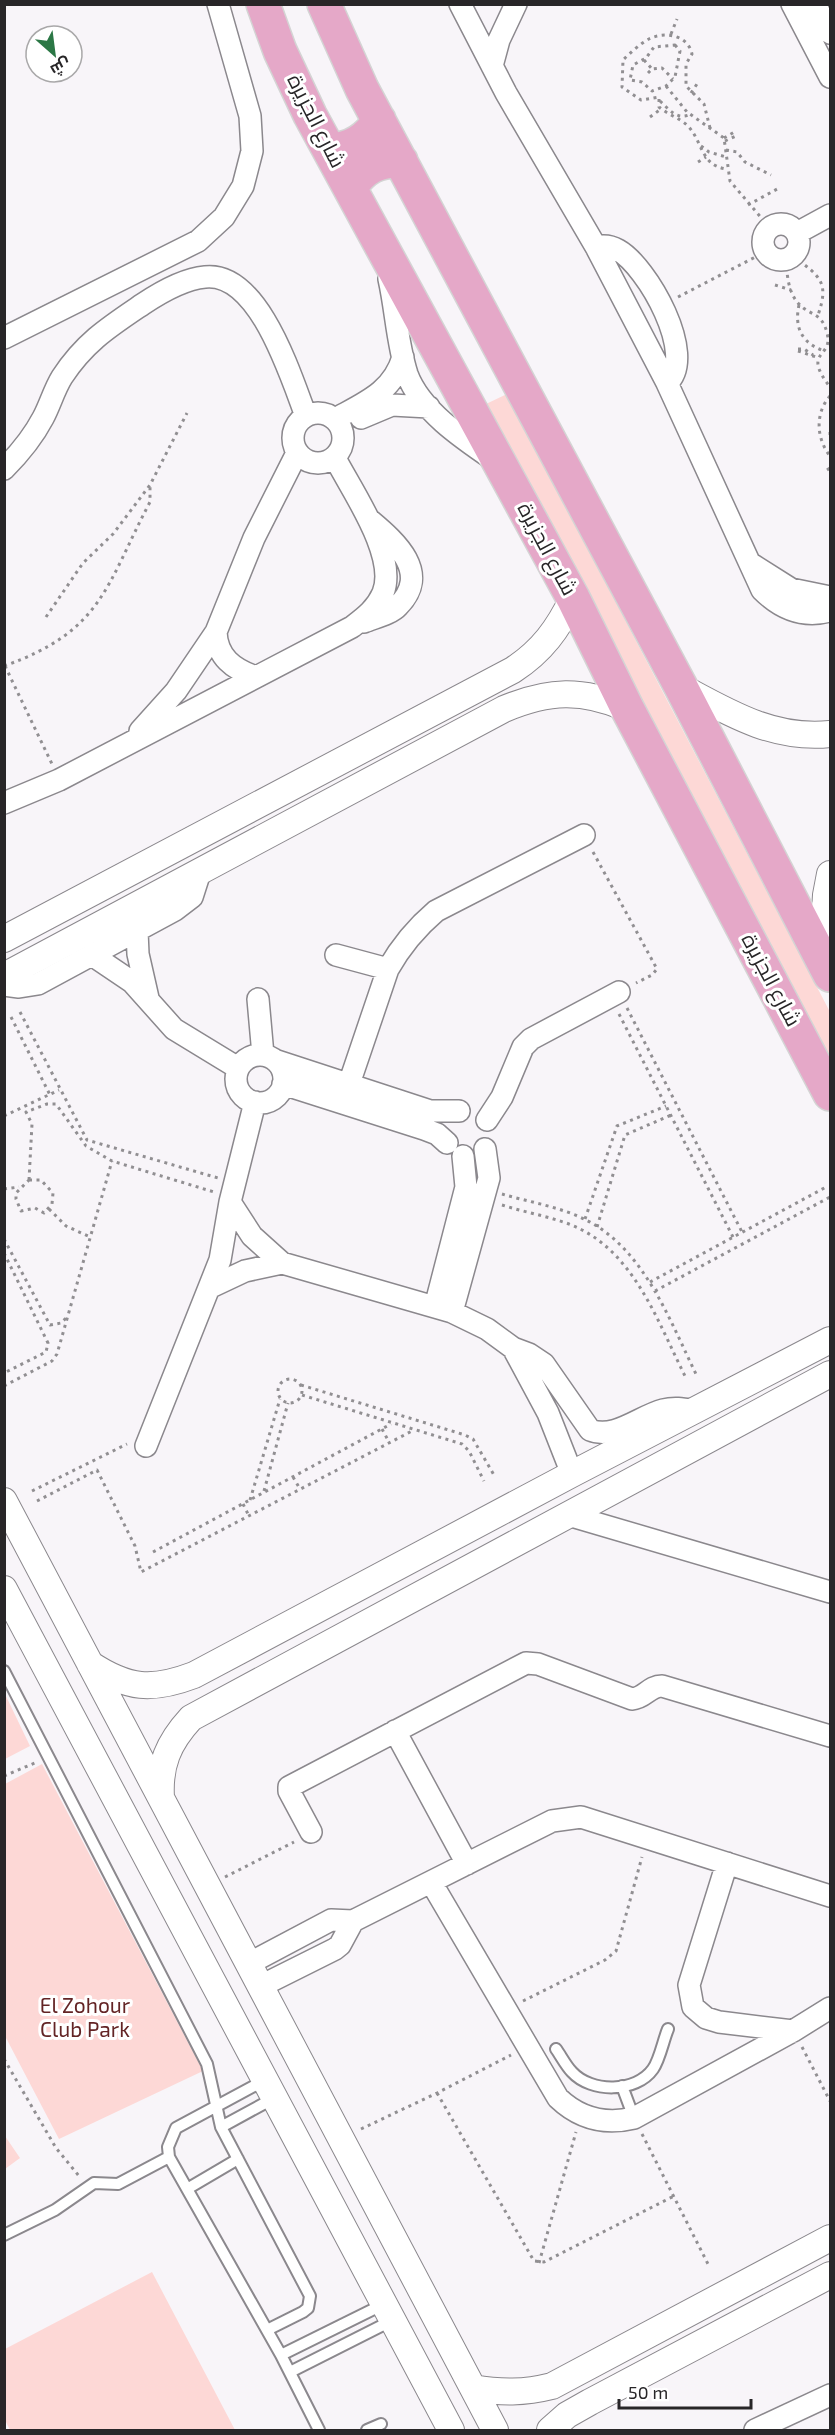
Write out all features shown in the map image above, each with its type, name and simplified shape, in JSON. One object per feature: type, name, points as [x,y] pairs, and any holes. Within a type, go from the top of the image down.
[{"type":"main road","name":"شارع الجزيرة","points":[[263,4],[280,51],[330,150],[573,598],[627,708],[831,1094]]},
{"type":"main road","points":[[324,4],[341,46],[379,120],[681,687],[826,967]]},
{"type":"main road","points":[[330,150],[347,148],[362,140],[379,120]]},
{"type":"main road","points":[[350,188],[371,166],[381,162],[401,161]]},
{"type":"street","points":[[4,338],[198,241],[224,216],[243,186],[252,151],[250,116],[218,4]]},
{"type":"street","points":[[460,4],[492,66],[596,247],[667,382],[762,590],[785,608],[814,614],[831,611]]},
{"type":"street","points":[[492,66],[499,40],[516,4]]},
{"type":"street","points":[[792,4],[831,77]]},
{"type":"street","points":[[815,4],[831,33]]},
{"type":"street","points":[[797,233],[831,215]]},
{"type":"street","points":[[784,224],[797,233],[800,241],[789,258],[770,258],[765,252],[763,235],[769,227],[784,224]]},
{"type":"street","points":[[380,240],[403,357],[417,393],[429,408],[471,445],[502,466]]},
{"type":"street","points":[[596,247],[609,246],[622,252],[663,305],[678,359],[676,372],[667,382]]},
{"type":"street","points":[[4,469],[22,451],[42,419],[62,378],[92,339],[150,299],[180,284],[207,276],[230,282],[250,298],[265,320],[286,363],[306,416]]},
{"type":"street","points":[[338,424],[387,388],[394,379],[403,357]]},
{"type":"street","points":[[338,424],[392,405],[429,408]]},
{"type":"street","points":[[321,413],[338,424],[343,445],[334,458],[325,463],[315,464],[305,460],[297,453],[293,443],[293,433],[298,423],[306,416],[321,413]]},
{"type":"street","points":[[127,744],[176,691],[216,632],[254,538],[297,453]]},
{"type":"street","points":[[4,803],[60,780],[352,627],[371,613],[383,593],[386,569],[366,517],[334,458]]},
{"type":"street","points":[[749,562],[769,577],[790,588],[831,597]]},
{"type":"street","points":[[4,939],[490,683],[533,657],[549,640],[573,598]]},
{"type":"street","points":[[216,632],[216,644],[225,660],[239,671],[256,677]]},
{"type":"street","points":[[490,683],[504,709]]},
{"type":"street","points":[[681,687],[736,717],[773,731],[812,736],[831,734]]},
{"type":"street","points":[[4,976],[504,709],[544,695],[578,693],[603,698],[627,708]]},
{"type":"street","points":[[348,1084],[388,969],[409,937],[436,911],[584,835]]},
{"type":"street","points":[[4,985],[19,987],[38,984],[137,931],[187,902],[196,889],[200,872]]},
{"type":"street","points":[[826,967],[826,895],[831,874]]},
{"type":"street","points":[[137,931],[138,954],[149,998]]},
{"type":"street","points":[[92,955],[122,974],[149,998],[174,1029],[238,1068]]},
{"type":"street","points":[[336,955],[388,969]]},
{"type":"street","points":[[283,1084],[424,1129],[437,1134],[455,1149],[474,1155],[484,1149],[491,1135],[488,1120],[502,1097],[523,1047],[531,1039],[615,994]]},
{"type":"street","points":[[258,999],[270,1058],[284,1076],[283,1084],[273,1099],[255,1102],[241,1093],[236,1077],[238,1068],[249,1058],[270,1058],[430,1111],[475,1111],[488,1120]]},
{"type":"street","points":[[149,1439],[220,1260],[232,1194],[255,1102]]},
{"type":"street","points":[[443,1309],[466,1187],[455,1149],[445,1128],[448,1121],[459,1111]]},
{"type":"street","points":[[443,1309],[485,1195],[489,1178],[484,1149]]},
{"type":"street","points":[[232,1194],[252,1236],[282,1263],[443,1309],[487,1329],[513,1348],[529,1354],[544,1364],[571,1399],[586,1425],[598,1433],[620,1428],[663,1410],[679,1408],[696,1411]]},
{"type":"street","points":[[211,1287],[245,1271],[282,1263]]},
{"type":"street","points":[[89,1664],[113,1679],[140,1686],[168,1685],[194,1675],[572,1474],[828,1347]]},
{"type":"street","points":[[513,1348],[538,1391],[572,1474]]},
{"type":"street","points":[[161,1798],[160,1776],[170,1745],[190,1718],[831,1374]]},
{"type":"street","points":[[4,1501],[495,2430]]},
{"type":"street","points":[[568,1515],[831,1592]]},
{"type":"street","points":[[4,1589],[452,2430]]},
{"type":"street","points":[[311,1832],[288,1791],[290,1787],[532,1662],[632,1699],[643,1696],[651,1688],[662,1686],[831,1737]]},
{"type":"street","points":[[194,1675],[210,1707]]},
{"type":"street","points":[[395,1731],[467,1864]]},
{"type":"street","points":[[248,1964],[331,1920],[353,1921],[561,1818],[580,1817],[831,1896]]},
{"type":"street","points":[[727,1863],[689,1985],[693,2007],[706,2018],[719,2022],[793,2031]]},
{"type":"street","points":[[431,1882],[504,2010],[558,2098],[569,2108],[598,2121],[616,2122],[634,2118],[831,2008]]},
{"type":"street","points":[[259,1987],[335,1949],[340,1945],[353,1921]]},
{"type":"street","points":[[323,2187],[356,2169]]},
{"type":"street","points":[[473,2388],[499,2393],[525,2392],[552,2386],[831,2238]]},
{"type":"street","points":[[550,2430],[567,2415],[590,2402],[831,2275]]},
{"type":"street","points":[[576,2374],[590,2402]]},
{"type":"street","points":[[755,2430],[831,2394]]},
{"type":"lane","points":[[4,1671],[50,1756],[207,2064],[213,2082],[221,2127],[310,2296],[308,2308],[303,2312],[267,2330]]},
{"type":"lane","points":[[556,2049],[572,2073],[587,2082],[604,2087],[622,2086],[639,2080],[653,2069],[668,2029]]},
{"type":"lane","points":[[622,2086],[634,2118]]},
{"type":"lane","points":[[271,2088],[216,2106],[176,2128],[168,2147],[169,2157],[281,2355],[319,2430]]},
{"type":"lane","points":[[221,2127],[271,2088]]},
{"type":"lane","points":[[4,2235],[46,2215],[98,2182],[118,2184],[169,2157]]},
{"type":"lane","points":[[187,2189],[238,2159]]},
{"type":"lane","points":[[281,2355],[389,2312]]},
{"type":"lane","points":[[290,2373],[389,2312]]},
{"type":"lane","points":[[367,2430],[381,2424]]},
{"type":"path","points":[[670,35],[674,32],[677,19]]},
{"type":"path","points":[[691,114],[677,116],[657,97],[641,100],[624,90],[621,64],[647,39],[670,35],[684,40],[691,49],[692,54],[686,64],[686,86],[704,104],[710,128]]},
{"type":"path","points":[[654,47],[678,47],[679,54],[673,79],[666,86],[651,92],[642,82],[630,80],[633,65],[644,60],[654,47]]},
{"type":"path","points":[[644,60],[652,69]]},
{"type":"path","points":[[648,73],[652,69],[662,68],[673,79]]},
{"type":"path","points":[[691,93],[699,81]]},
{"type":"path","points":[[666,86],[678,103],[724,140],[726,169],[734,189],[769,227]]},
{"type":"path","points":[[660,100],[661,109]]},
{"type":"path","points":[[650,117],[661,109]]},
{"type":"path","points":[[661,109],[689,127],[712,165],[726,169]]},
{"type":"path","points":[[724,140],[737,133]]},
{"type":"path","points":[[699,145],[709,152],[726,158]]},
{"type":"path","points":[[726,150],[737,152],[745,162],[771,175]]},
{"type":"path","points":[[698,162],[706,157]]},
{"type":"path","points":[[748,205],[779,188]]},
{"type":"path","points":[[663,305],[765,252]]},
{"type":"path","points":[[789,258],[791,290],[799,305],[798,328],[812,347],[824,351]]},
{"type":"path","points":[[789,258],[817,275],[823,284],[822,303],[818,315]]},
{"type":"path","points":[[775,285],[791,290]]},
{"type":"path","points":[[799,305],[818,315],[829,332],[830,340],[819,358],[818,371],[831,387]]},
{"type":"path","points":[[798,350],[810,351],[819,358]]},
{"type":"path","points":[[831,396],[822,408],[819,427],[824,447],[831,456]]},
{"type":"path","points":[[46,617],[83,563],[113,534],[150,485],[187,413]]},
{"type":"path","points":[[831,432],[831,439]]},
{"type":"path","points":[[60,780],[5,666],[32,657],[56,643],[79,626],[98,605],[113,581],[150,502],[150,485]]},
{"type":"path","points":[[584,835],[657,969],[652,975],[615,994]]},
{"type":"path","points":[[615,994],[666,1106],[733,1237]]},
{"type":"path","points":[[615,994],[742,1232]]},
{"type":"path","points":[[20,1012],[87,1140],[232,1194]]},
{"type":"path","points":[[11,1017],[50,1095]]},
{"type":"path","points":[[4,1116],[59,1090]]},
{"type":"path","points":[[29,1180],[32,1124],[26,1112],[46,1104],[56,1104],[86,1146],[112,1161],[232,1194]]},
{"type":"path","points":[[585,1219],[617,1126],[666,1106]]},
{"type":"path","points":[[597,1227],[625,1135],[671,1116]]},
{"type":"path","points":[[4,1386],[52,1361],[57,1354],[112,1161]]},
{"type":"path","points":[[4,1189],[19,1187],[29,1180],[41,1180],[50,1188],[53,1198],[50,1209],[44,1213],[35,1208],[21,1211],[15,1200],[19,1187]]},
{"type":"path","points":[[650,1282],[828,1186]]},
{"type":"path","points":[[485,1195],[585,1219],[620,1244],[650,1282],[696,1374]]},
{"type":"path","points":[[485,1195],[569,1224],[606,1246],[635,1276],[686,1378]]},
{"type":"path","points":[[655,1291],[831,1197]]},
{"type":"path","points":[[50,1209],[66,1226],[90,1237]]},
{"type":"path","points":[[4,1239],[50,1325],[61,1323],[68,1316]]},
{"type":"path","points":[[4,1253],[48,1343],[46,1352],[4,1373]]},
{"type":"path","points":[[250,1500],[280,1399],[277,1389],[283,1380],[293,1379],[301,1385],[465,1435],[473,1439],[494,1475]]},
{"type":"path","points":[[280,1399],[288,1403],[296,1402],[302,1395],[301,1385]]},
{"type":"path","points":[[302,1395],[412,1431],[462,1444],[469,1451],[484,1481]]},
{"type":"path","points":[[264,1493],[288,1403]]},
{"type":"path","points":[[153,1552],[391,1424]]},
{"type":"path","points":[[382,1429],[389,1442]]},
{"type":"path","points":[[92,1461],[135,1546],[141,1572],[412,1431]]},
{"type":"path","points":[[462,1444],[465,1435]]},
{"type":"path","points":[[32,1491],[92,1461],[149,1439]]},
{"type":"path","points":[[37,1501],[97,1470]]},
{"type":"path","points":[[293,1477],[300,1489]]},
{"type":"path","points":[[243,1504],[249,1516]]},
{"type":"path","points":[[4,1776],[50,1756]]},
{"type":"path","points":[[207,1886],[311,1832]]},
{"type":"path","points":[[504,2010],[605,1960],[616,1951],[647,1838]]},
{"type":"path","points":[[793,2031],[831,2101]]},
{"type":"path","points":[[340,2138],[437,2093],[526,2047]]},
{"type":"path","points":[[4,2059],[56,2148],[76,2170],[86,2189]]},
{"type":"path","points":[[437,2093],[531,2258],[539,2263]]},
{"type":"path","points":[[539,2263],[582,2114]]},
{"type":"path","points":[[634,2118],[708,2264]]},
{"type":"path","points":[[539,2263],[674,2196]]},
{"type":"green space","points":[[507,394],[830,1012],[830,1073],[486,404]]},
{"type":"green space","points":[[5,1694],[30,1746],[4,1759]]},
{"type":"green space","name":"El Zohour Club Park","points":[[42,1764],[203,2071],[59,2139],[5,2036],[5,1784]]},
{"type":"green space","points":[[5,2136],[20,2158],[4,2169]]},
{"type":"green space","points":[[152,2272],[235,2430],[10,2430],[5,2420],[5,2349]]}]
